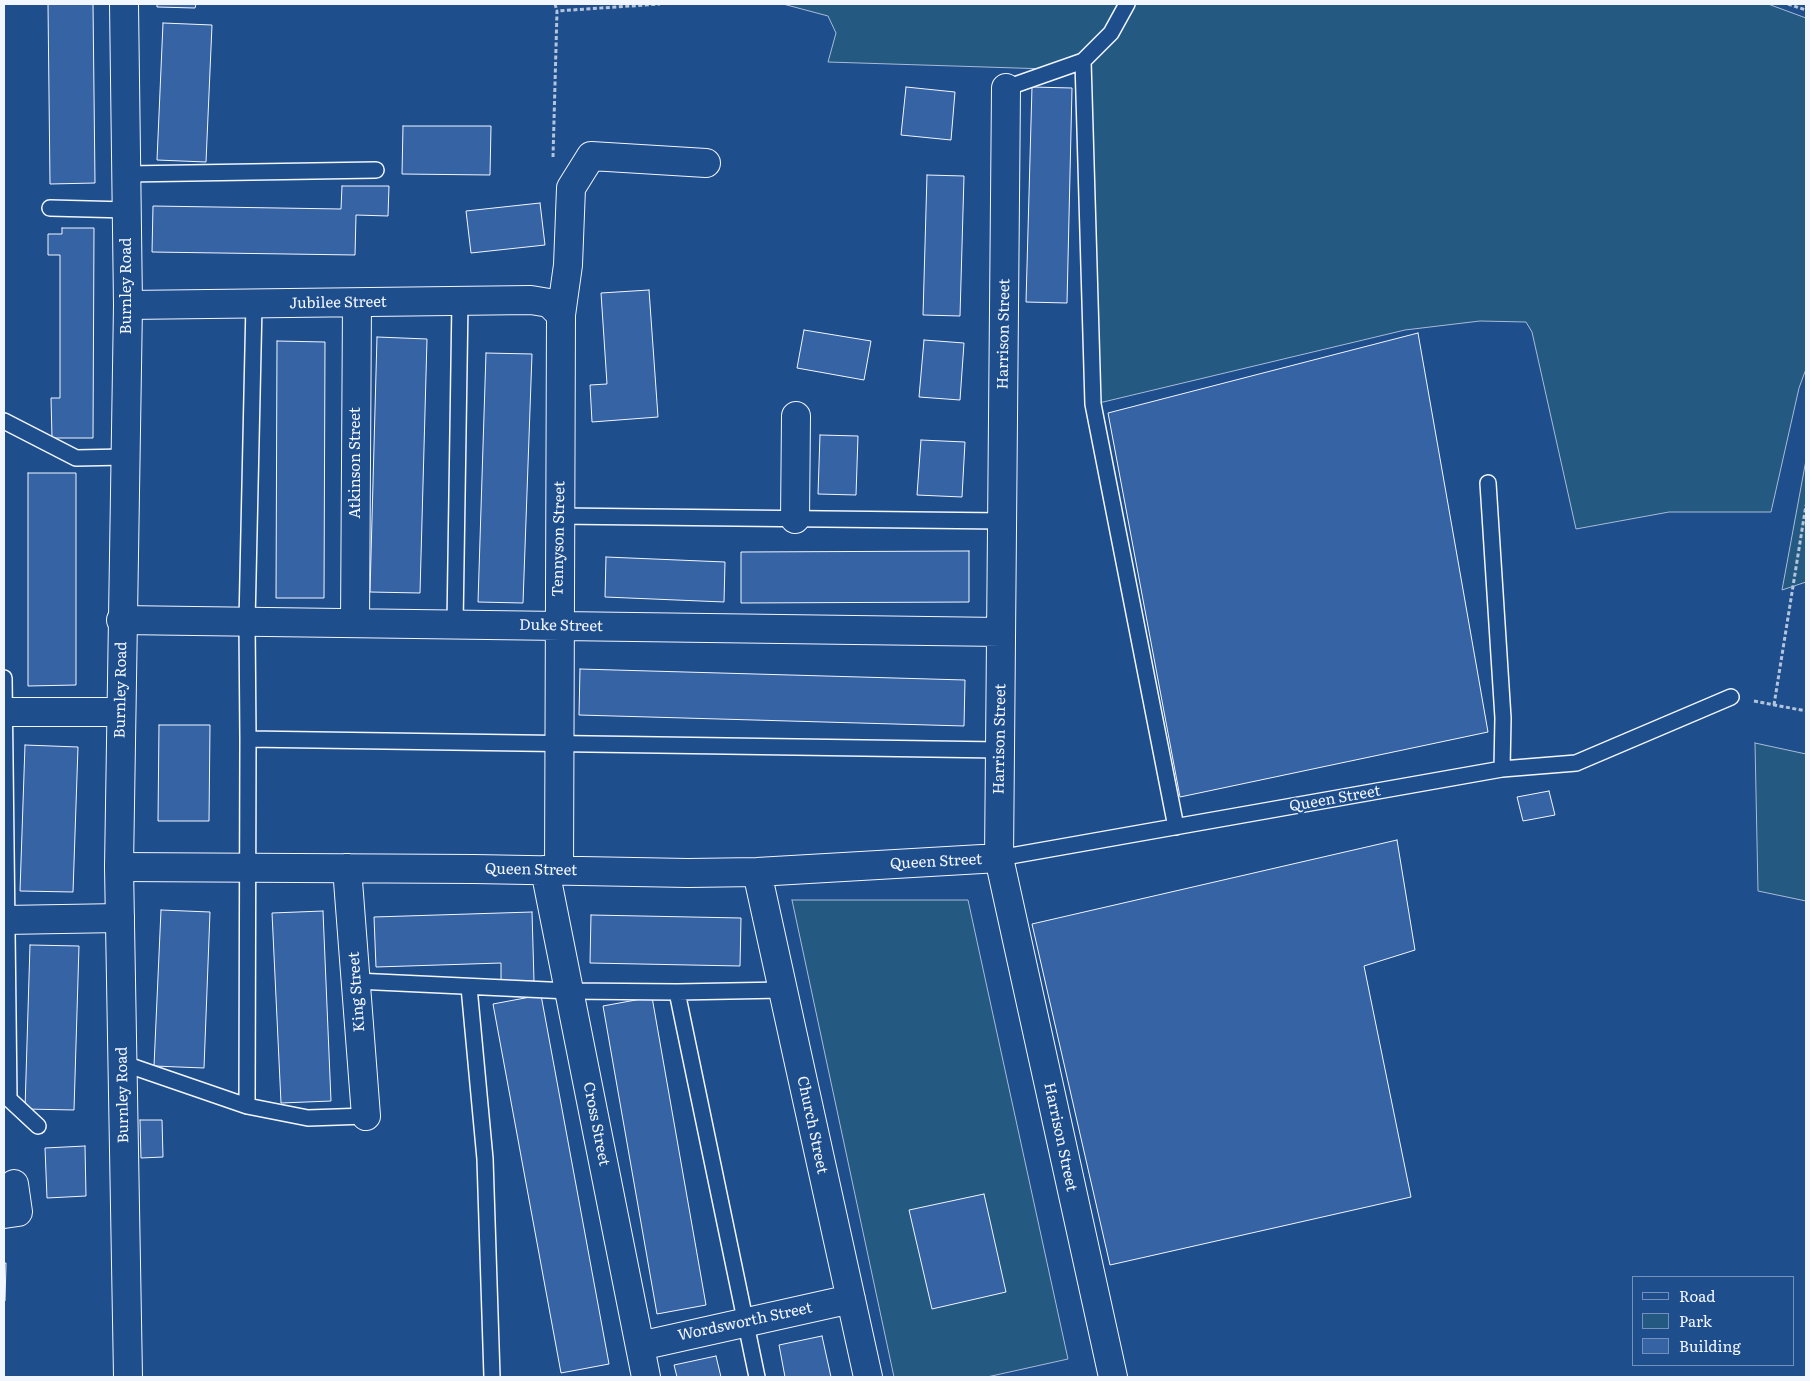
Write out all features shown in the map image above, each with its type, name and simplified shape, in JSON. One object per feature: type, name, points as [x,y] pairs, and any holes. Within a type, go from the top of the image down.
[{"type":"street","name":"Burnley Road","points":[[124,4],[128,306],[121,620],[119,867],[128,1377]]},
{"type":"street","name":"Harrison Street","points":[[1006,88],[999,858],[1113,1377]]},
{"type":"street","name":"Tennyson Street","points":[[552,870],[558,745],[559,516],[555,309],[568,265],[571,188],[590,156],[706,163]]},
{"type":"street","name":"Jubilee Street","points":[[128,306],[530,300],[555,309]]},
{"type":"street","name":"Atkinson Street","points":[[355,623],[357,302]]},
{"type":"street","points":[[796,416],[796,519]]},
{"type":"street","name":"Duke Street","points":[[121,620],[1001,632]]},
{"type":"street","points":[[4,712],[120,712]]},
{"type":"street","name":"Queen Street","points":[[119,867],[757,872],[999,858]]},
{"type":"street","name":"King Street","points":[[347,868],[366,1116]]},
{"type":"street","name":"Cross Street","points":[[552,870],[569,991],[646,1377]]},
{"type":"street","name":"Church Street","points":[[757,872],[868,1377]]},
{"type":"street","points":[[5,920],[120,918]]},
{"type":"street","points":[[14,1184],[15,1219]]},
{"type":"street","name":"Wordsworth Street","points":[[640,1346],[851,1299]]},
{"type":"lane","points":[[1006,88],[1083,61],[1110,33],[1127,4]]},
{"type":"lane","points":[[1083,61],[1093,404],[1176,827]]},
{"type":"lane","points":[[127,174],[376,170]]},
{"type":"lane","points":[[50,208],[127,210]]},
{"type":"lane","points":[[455,625],[460,301]]},
{"type":"lane","points":[[248,1106],[247,622],[254,304]]},
{"type":"lane","points":[[4,421],[76,458],[125,457]]},
{"type":"lane","points":[[1488,483],[1503,718],[1502,769]]},
{"type":"lane","points":[[559,516],[1002,521]]},
{"type":"lane","points":[[4,678],[5,920],[9,1099],[38,1126]]},
{"type":"lane","name":"Queen Street","points":[[999,858],[1502,769],[1576,762],[1731,697]]},
{"type":"lane","points":[[248,739],[1000,750]]},
{"type":"lane","points":[[356,981],[569,991],[677,992],[783,990]]},
{"type":"lane","points":[[469,987],[485,1159],[492,1377]]},
{"type":"lane","points":[[677,992],[757,1377]]},
{"type":"lane","points":[[122,1063],[248,1106],[308,1118],[366,1116]]},
{"type":"path","points":[[552,167],[557,11],[555,4]]},
{"type":"path","points":[[557,11],[660,4]]},
{"type":"path","points":[[1788,4],[1806,10]]},
{"type":"path","points":[[1774,705],[1806,506]]},
{"type":"path","points":[[1731,697],[1806,711]]},
{"type":"green space","points":[[783,4],[1768,4],[1806,18],[1806,369],[1799,388],[1771,512],[1669,512],[1576,529],[1532,332],[1526,322],[1480,321],[1405,330],[1099,403],[1079,70],[828,62],[836,33],[828,16]]},
{"type":"green space","points":[[1806,460],[1806,582],[1782,590]]},
{"type":"green space","points":[[1755,743],[1806,754],[1806,901],[1758,891]]},
{"type":"green space","points":[[792,900],[968,900],[1068,1359],[987,1377],[894,1377]]},
{"type":"building","points":[[48,4],[93,4],[95,183],[50,184]]},
{"type":"building","points":[[157,4],[196,4],[195,8],[157,7]]},
{"type":"building","points":[[163,23],[212,25],[206,162],[157,160]]},
{"type":"building","points":[[906,87],[955,92],[951,140],[901,135]]},
{"type":"building","points":[[1032,87],[1072,88],[1067,303],[1026,302]]},
{"type":"building","points":[[403,126],[491,126],[490,175],[402,174]]},
{"type":"building","points":[[927,175],[964,176],[960,316],[923,315]]},
{"type":"building","points":[[342,186],[389,186],[388,216],[356,215],[355,255],[152,252],[153,206],[341,209]]},
{"type":"building","points":[[540,203],[545,245],[471,253],[466,211]]},
{"type":"building","points":[[62,228],[94,228],[93,438],[52,438],[51,398],[60,398],[60,255],[48,255],[48,234],[62,234]]},
{"type":"building","points":[[649,290],[658,417],[592,422],[590,385],[607,384],[601,293]]},
{"type":"building","points":[[804,330],[871,341],[864,380],[797,368]]},
{"type":"building","points":[[1418,333],[1488,732],[1180,797],[1108,413]]},
{"type":"building","points":[[377,337],[427,339],[420,593],[370,592]]},
{"type":"building","points":[[924,340],[964,343],[960,400],[919,397]]},
{"type":"building","points":[[277,341],[325,342],[324,598],[276,598]]},
{"type":"building","points":[[486,353],[532,354],[523,603],[478,602]]},
{"type":"building","points":[[820,435],[858,436],[856,495],[818,494]]},
{"type":"building","points":[[921,440],[965,442],[962,497],[917,495]]},
{"type":"building","points":[[28,473],[76,473],[76,685],[28,686]]},
{"type":"building","points":[[969,551],[969,602],[741,603],[741,552]]},
{"type":"building","points":[[606,557],[725,562],[724,602],[605,597]]},
{"type":"building","points":[[580,669],[965,680],[964,726],[579,715]]},
{"type":"building","points":[[159,725],[210,725],[209,821],[158,821]]},
{"type":"building","points":[[25,745],[78,747],[73,892],[20,891]]},
{"type":"building","points":[[1549,791],[1555,815],[1523,821],[1517,797]]},
{"type":"building","points":[[1397,840],[1415,950],[1364,966],[1411,1197],[1110,1265],[1032,924]]},
{"type":"building","points":[[161,910],[210,912],[204,1068],[154,1066]]},
{"type":"building","points":[[323,911],[331,1101],[281,1103],[272,913]]},
{"type":"building","points":[[532,912],[534,981],[501,982],[501,963],[376,967],[374,917]]},
{"type":"building","points":[[591,915],[741,918],[740,966],[590,963]]},
{"type":"building","points":[[30,945],[79,946],[74,1110],[25,1109]]},
{"type":"building","points":[[541,995],[609,1364],[561,1373],[493,1004]]},
{"type":"building","points":[[652,997],[706,1305],[657,1314],[603,1006]]},
{"type":"building","points":[[140,1120],[162,1120],[163,1157],[141,1158]]},
{"type":"building","points":[[85,1146],[86,1196],[47,1198],[45,1148]]},
{"type":"building","points":[[984,1194],[1006,1292],[932,1309],[909,1210]]},
{"type":"building","points":[[4,1263],[6,1263],[5,1301],[4,1301]]},
{"type":"building","points":[[822,1336],[831,1377],[785,1377],[779,1345]]},
{"type":"building","points":[[716,1356],[721,1377],[677,1377],[674,1365]]}]
